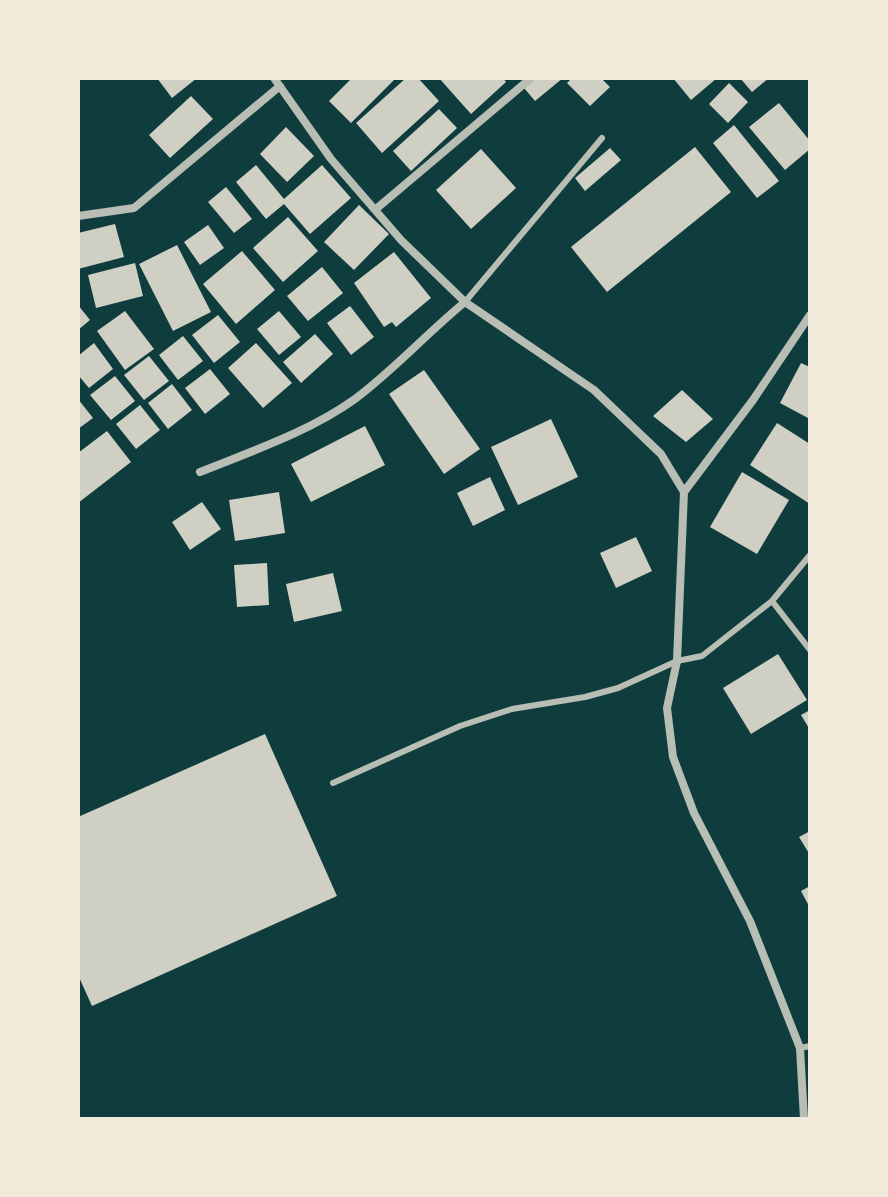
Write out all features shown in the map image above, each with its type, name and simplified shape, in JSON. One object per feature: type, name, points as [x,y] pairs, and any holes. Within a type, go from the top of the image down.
[{"type":"street","points":[[376,209],[531,78]]},
{"type":"street","points":[[78,216],[119,213],[134,208],[277,82],[331,159],[401,240],[465,302],[594,390],[661,454],[684,492],[677,661],[667,708],[673,757],[694,813],[750,921],[805,1047],[804,1119]]},
{"type":"street","points":[[200,472],[284,437],[343,407],[385,375],[465,302]]},
{"type":"street","points":[[684,492],[753,400],[810,315]]},
{"type":"lane","points":[[465,302],[602,138]]},
{"type":"lane","points":[[333,783],[460,726],[512,709],[585,697],[618,688],[677,661],[702,656],[772,601],[810,555]]},
{"type":"lane","points":[[772,601],[810,650]]},
{"type":"building","points":[[157,78],[197,78],[172,98]]},
{"type":"building","points":[[352,78],[396,78],[351,123],[329,101]]},
{"type":"building","points":[[406,78],[418,78],[439,101],[382,153],[356,123]]},
{"type":"building","points":[[439,78],[503,78],[506,82],[471,114]]},
{"type":"building","points":[[536,78],[563,78],[535,101],[524,88]]},
{"type":"building","points":[[572,78],[601,78],[610,87],[590,106],[567,83]]},
{"type":"building","points":[[673,78],[717,78],[691,100]]},
{"type":"building","points":[[740,78],[769,78],[752,92]]},
{"type":"building","points":[[729,83],[748,102],[728,123],[709,104]]},
{"type":"building","points":[[191,96],[213,119],[170,158],[149,135]]},
{"type":"building","points":[[779,103],[810,141],[810,149],[785,170],[749,127]]},
{"type":"building","points":[[439,109],[457,128],[411,171],[393,151]]},
{"type":"building","points":[[734,125],[779,181],[757,198],[713,143]]},
{"type":"building","points":[[286,127],[314,156],[287,182],[260,154]]},
{"type":"building","points":[[695,147],[731,192],[607,292],[571,247]]},
{"type":"building","points":[[610,148],[621,160],[585,191],[575,178]]},
{"type":"building","points":[[481,149],[516,188],[471,229],[436,190]]},
{"type":"building","points":[[256,165],[284,199],[322,165],[351,198],[310,234],[284,204],[266,219],[236,182]]},
{"type":"building","points":[[226,187],[252,219],[234,233],[208,202]]},
{"type":"building","points":[[359,205],[389,234],[354,270],[324,242]]},
{"type":"building","points":[[288,217],[318,251],[283,282],[253,248]]},
{"type":"building","points":[[115,224],[124,257],[78,269],[78,233]]},
{"type":"building","points":[[208,225],[224,248],[200,265],[184,242]]},
{"type":"building","points":[[177,245],[211,312],[173,331],[139,264]]},
{"type":"building","points":[[242,251],[275,290],[236,324],[203,284]]},
{"type":"building","points":[[394,252],[431,298],[396,327],[392,322],[384,327],[354,283]]},
{"type":"building","points":[[135,263],[143,296],[96,308],[88,275]]},
{"type":"building","points":[[322,267],[343,293],[308,321],[287,296]]},
{"type":"building","points":[[78,305],[90,320],[78,330]]},
{"type":"building","points":[[350,306],[374,337],[351,355],[327,323]]},
{"type":"building","points":[[125,311],[154,349],[125,370],[97,331]]},
{"type":"building","points":[[279,311],[301,337],[279,355],[257,329]]},
{"type":"building","points":[[218,315],[240,342],[214,363],[192,335]]},
{"type":"building","points":[[315,334],[333,354],[301,383],[283,362]]},
{"type":"building","points":[[183,336],[203,361],[178,380],[159,355]]},
{"type":"building","points":[[94,343],[113,369],[89,388],[78,375],[78,356]]},
{"type":"building","points":[[256,343],[292,383],[263,408],[228,368]]},
{"type":"building","points":[[149,356],[169,381],[144,400],[124,375]]},
{"type":"building","points":[[801,363],[810,367],[808,418],[780,403]]},
{"type":"building","points":[[210,369],[230,394],[205,414],[185,388]]},
{"type":"building","points":[[424,370],[480,449],[444,474],[389,394]]},
{"type":"building","points":[[115,376],[135,401],[111,420],[90,395]]},
{"type":"building","points":[[172,384],[192,410],[168,429],[148,403]]},
{"type":"building","points":[[682,390],[713,419],[686,442],[653,416]]},
{"type":"building","points":[[78,399],[93,418],[78,429]]},
{"type":"building","points":[[140,405],[160,430],[136,449],[116,424]]},
{"type":"building","points":[[551,419],[578,477],[518,505],[491,447]]},
{"type":"building","points":[[777,423],[810,444],[810,504],[750,465]]},
{"type":"building","points":[[365,426],[385,465],[311,502],[291,464]]},
{"type":"building","points":[[107,431],[131,462],[78,503],[78,453]]},
{"type":"building","points":[[742,472],[789,500],[757,554],[710,527]]},
{"type":"building","points":[[490,477],[505,510],[473,526],[457,493]]},
{"type":"building","points":[[279,492],[285,533],[235,541],[229,500]]},
{"type":"building","points":[[202,502],[221,529],[190,550],[172,522]]},
{"type":"building","points":[[636,537],[652,571],[616,588],[600,553]]},
{"type":"building","points":[[267,563],[269,605],[237,607],[234,565]]},
{"type":"building","points":[[333,573],[342,611],[294,622],[286,584]]},
{"type":"building","points":[[778,654],[807,700],[751,734],[723,688]]},
{"type":"building","points":[[810,710],[810,730],[801,715]]},
{"type":"building","points":[[265,734],[337,896],[92,1006],[78,975],[78,817]]},
{"type":"building","points":[[810,831],[810,855],[799,837]]},
{"type":"building","points":[[810,886],[810,908],[801,891]]}]
